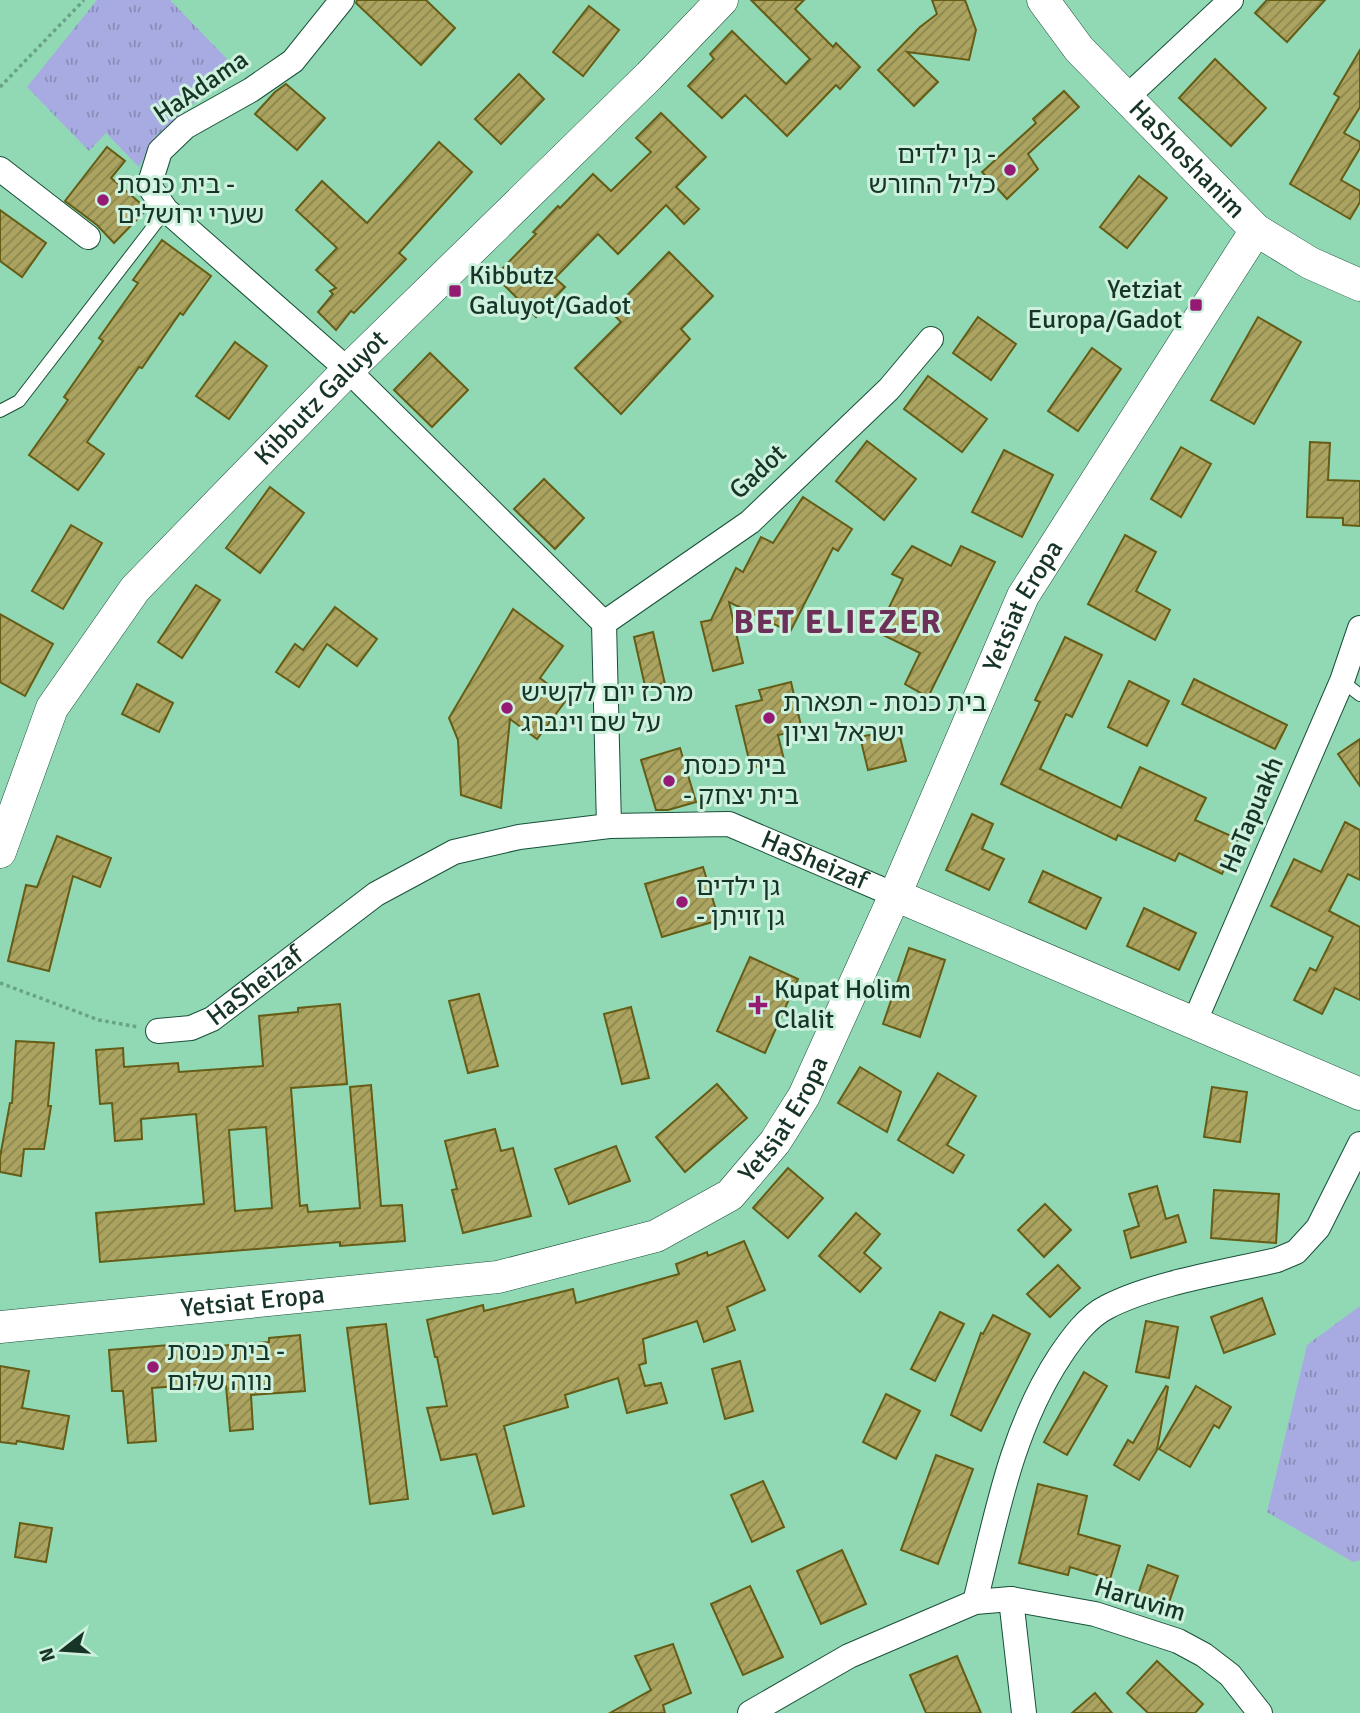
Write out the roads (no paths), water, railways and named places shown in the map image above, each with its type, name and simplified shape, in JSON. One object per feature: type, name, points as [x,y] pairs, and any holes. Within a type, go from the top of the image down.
[{"type":"street","name":"HaAdama","points":[[342,0],[293,61],[251,90],[185,127],[160,151],[149,186],[166,210],[348,370],[604,623]]},
{"type":"street","name":"Kibbutz Galuyot","points":[[0,852],[52,708],[135,589],[348,370],[649,76],[722,0]]},
{"type":"street","name":"HaShoshanim","points":[[1043,0],[1079,49],[1256,230],[1310,263],[1360,285]]},
{"type":"street","points":[[1126,98],[1231,0]]},
{"type":"street","points":[[0,169],[88,237]]},
{"type":"street","name":"Yetsiat Eropa","points":[[0,1327],[498,1277],[656,1236],[730,1195],[775,1142],[804,1096],[895,895],[1023,596],[1256,230]]},
{"type":"street","name":"Gadot","points":[[604,623],[750,522],[889,389],[931,339]]},
{"type":"street","points":[[604,623],[609,826]]},
{"type":"street","name":"HaTapuakh","points":[[1194,1023],[1351,688],[1360,628]]},
{"type":"street","name":"HaSheizaf","points":[[158,1031],[191,1028],[212,1019],[376,894],[454,852],[519,837],[609,826],[729,824],[1360,1094]]},
{"type":"street","points":[[975,1602],[1009,1464],[1043,1381],[1076,1333],[1106,1307],[1147,1291],[1277,1260],[1296,1252],[1318,1228],[1360,1144]]},
{"type":"street","points":[[1011,1599],[1024,1713]]},
{"type":"street","name":"Haruvim","points":[[750,1713],[849,1656],[975,1602],[1011,1599],[1095,1614],[1178,1641],[1204,1655],[1230,1675],[1260,1713]]},
{"type":"lane","points":[[0,411],[19,401],[166,210]]},
{"type":"place","name":"גן ילדים - כליל החורש","points":[[1010,170]]},
{"type":"place","name":"בית כנסת - שערי ירושלים","points":[[103,200]]},
{"type":"place","name":"Kibbutz Galuyot/Gadot","points":[[455,291]]},
{"type":"place","name":"Yetziat Europa/Gadot","points":[[1196,305]]},
{"type":"place","name":"מרכז יום לקשיש על שם וינברג","points":[[507,708]]},
{"type":"place","name":"בית כנסת - תפארת ישראל וציון","points":[[769,718]]},
{"type":"place","name":"בית כנסת - בית יצחק","points":[[669,781]]},
{"type":"place","name":"גן ילדים - גן זויתן","points":[[682,902]]},
{"type":"place","name":"Kupat Holim Clalit","points":[[758,1005]]},
{"type":"place","name":"בית כנסת - נווה שלום","points":[[153,1367]]},
{"type":"district","name":"BET ELIEZER","points":[[838,622]]}]
